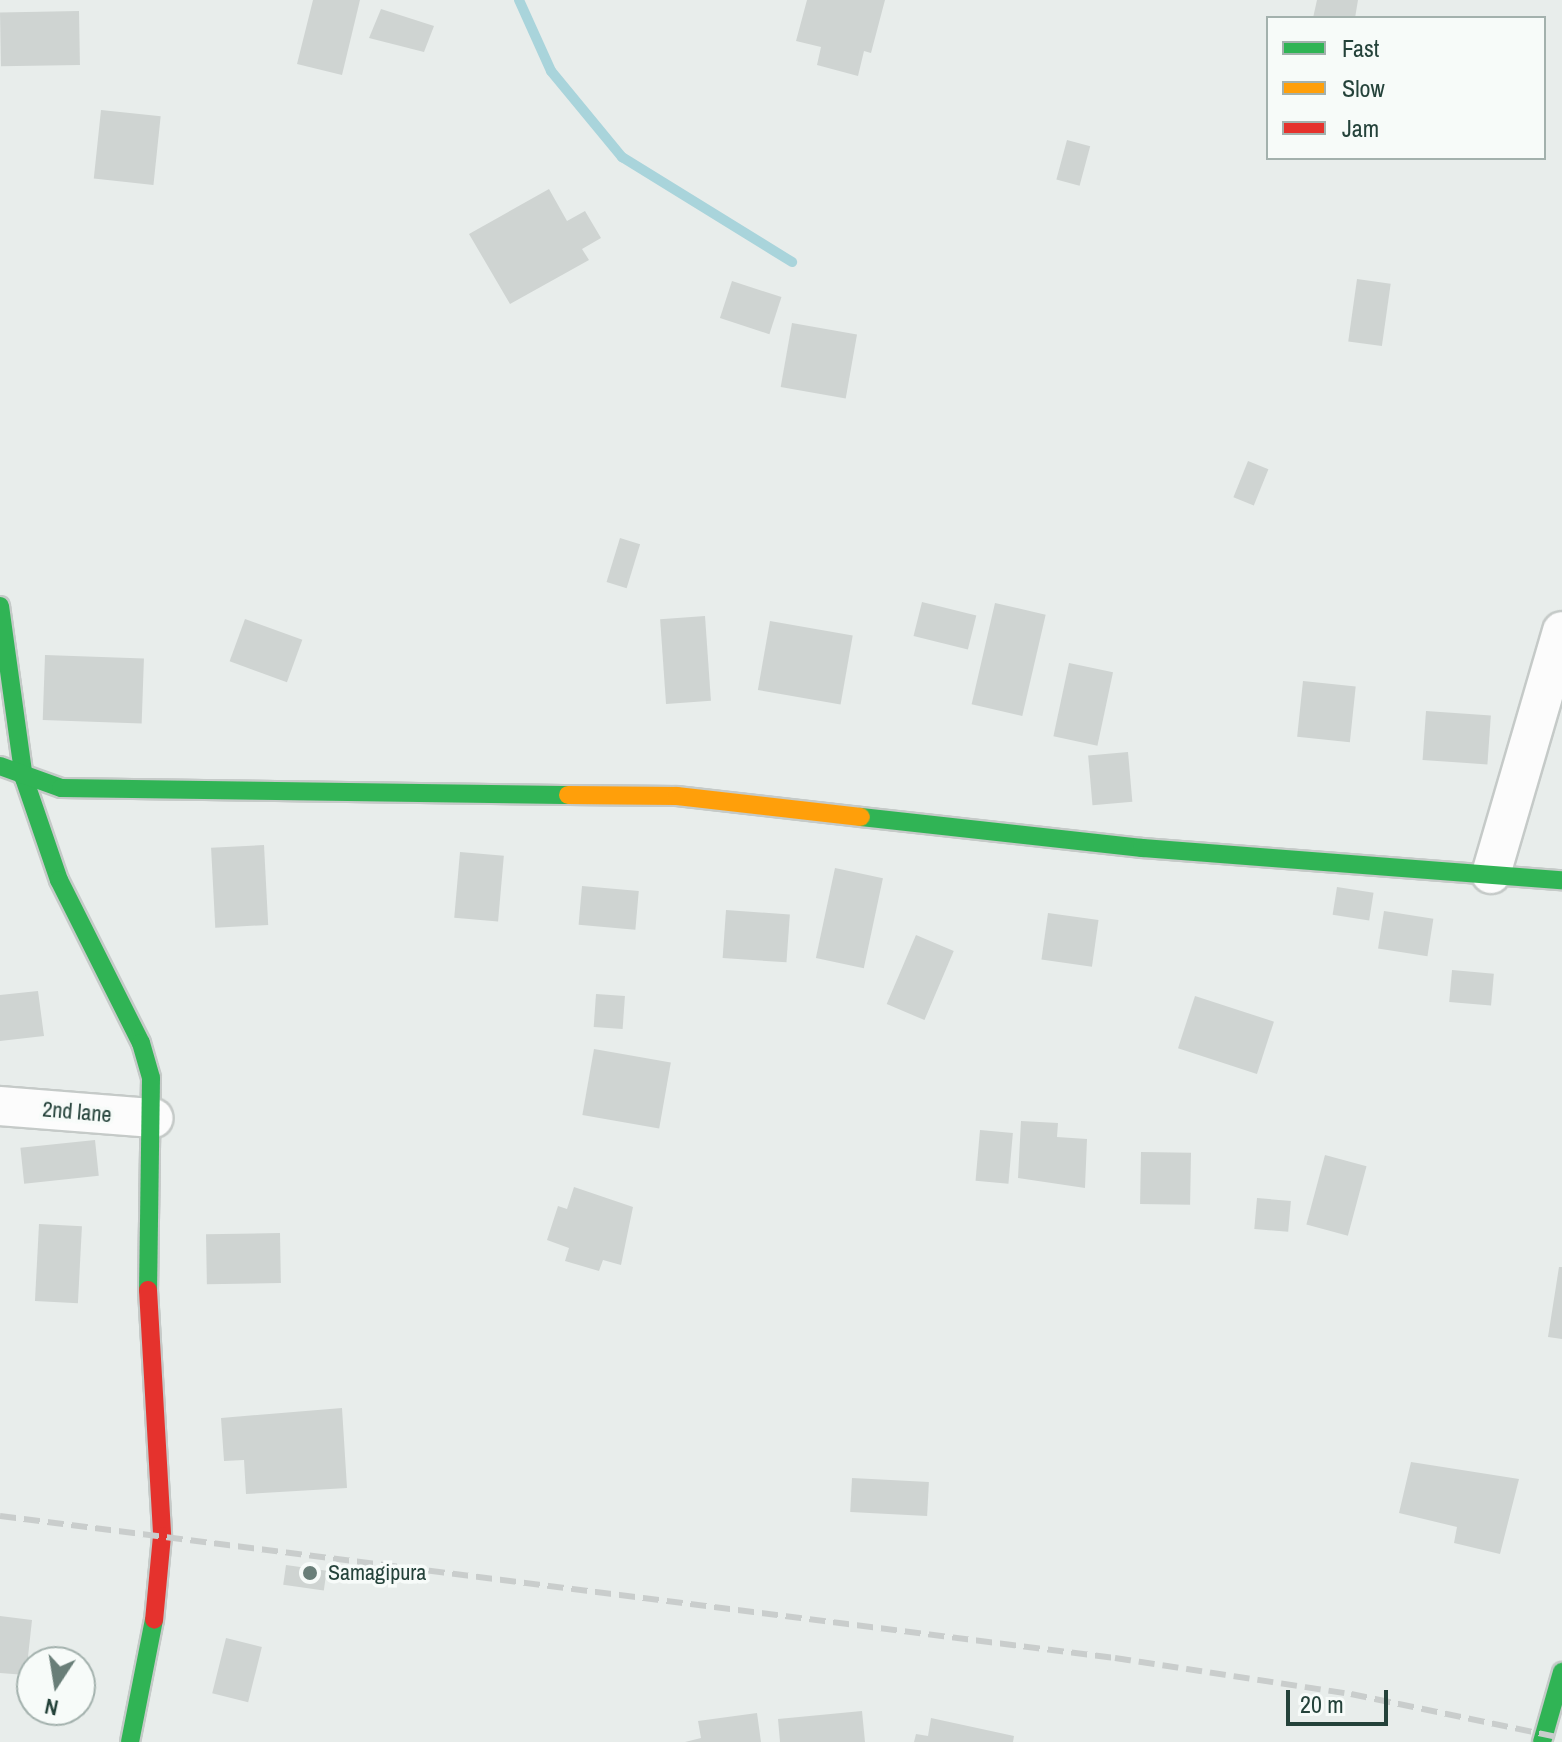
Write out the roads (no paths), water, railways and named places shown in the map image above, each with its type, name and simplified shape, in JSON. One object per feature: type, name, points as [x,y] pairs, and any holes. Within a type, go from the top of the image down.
[{"type":"street","points":[[0,606],[24,778],[59,880],[141,1043],[154,1118],[147,1281],[162,1536],[153,1632],[130,1742]]},
{"type":"street","points":[[1491,874],[1562,631]]},
{"type":"street","points":[[0,766],[24,778],[61,788],[677,796],[1142,848],[1562,880]]},
{"type":"street","name":"2nd lane","points":[[0,1106],[154,1118]]},
{"type":"street","points":[[1542,1742],[1562,1672]]},
{"type":"waterway","points":[[519,0],[551,71],[622,157],[792,262]]},
{"type":"railway","points":[[0,1516],[1115,1658],[1351,1694],[1562,1738]]},
{"type":"place","name":"Samagipura","points":[[310,1573]]}]
